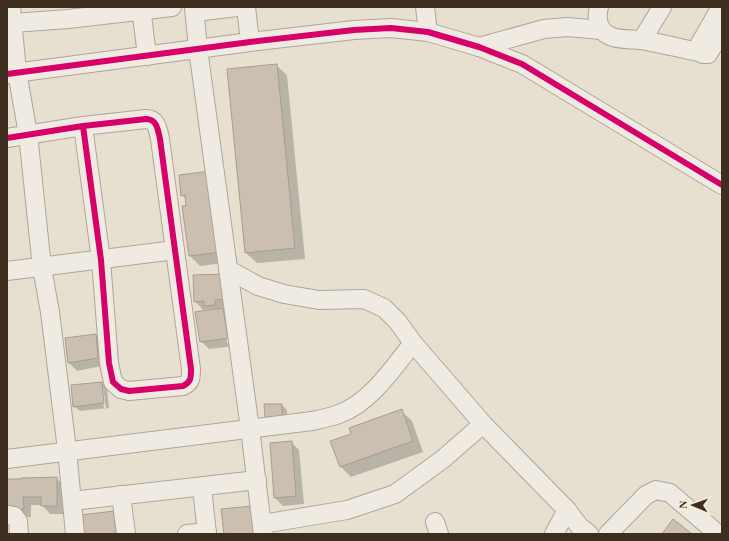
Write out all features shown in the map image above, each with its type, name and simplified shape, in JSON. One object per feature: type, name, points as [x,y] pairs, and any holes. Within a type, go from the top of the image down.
[{"type":"street","points":[[75,534],[67,450],[50,312],[42,268],[28,134],[12,73],[12,15],[172,7]]},
{"type":"street","points":[[237,7],[195,10],[198,49],[229,270],[257,480],[262,529],[347,510],[395,494],[443,459],[483,424]]},
{"type":"street","points":[[246,7],[250,42]]},
{"type":"street","points":[[425,7],[428,32]]},
{"type":"street","points":[[599,7],[598,23],[602,30],[610,36],[642,40],[708,54],[722,31]]},
{"type":"street","points":[[642,40],[662,7]]},
{"type":"street","points":[[699,52],[698,47],[721,7]]},
{"type":"street","points":[[142,9],[147,56]]},
{"type":"street","points":[[479,47],[544,29],[567,27],[602,30]]},
{"type":"street","points":[[12,73],[354,30],[391,28],[428,32],[479,47],[522,64],[722,185]]},
{"type":"street","points":[[7,138],[83,126],[146,119],[151,119],[154,122],[160,139],[191,369],[191,379],[188,384],[183,386],[128,391],[121,389],[113,382],[109,363],[101,260],[83,126]]},
{"type":"street","points":[[7,271],[42,268],[175,250]]},
{"type":"street","points":[[229,270],[258,286],[284,294],[319,300],[364,299],[384,308],[398,322],[413,343],[483,424],[567,510],[579,526],[589,534]]},
{"type":"street","points":[[7,459],[67,450],[250,430],[312,421],[340,414],[366,398],[382,382],[413,343]]},
{"type":"street","points":[[72,500],[257,480]]},
{"type":"street","points":[[187,534],[207,533],[202,487]]},
{"type":"street","points":[[608,534],[646,495],[656,490],[670,493],[718,534]]},
{"type":"street","points":[[121,495],[126,534]]},
{"type":"street","points":[[554,534],[567,510]]},
{"type":"street","points":[[7,515],[14,516],[18,521],[19,534]]},
{"type":"building","points":[[277,64],[295,248],[245,253],[227,69]]},
{"type":"building","points":[[211,171],[221,252],[189,256],[182,206],[186,206],[185,195],[181,196],[179,175]]},
{"type":"building","points":[[224,274],[225,299],[215,300],[215,305],[204,306],[204,301],[194,302],[193,275]]},
{"type":"building","points":[[223,308],[228,338],[200,342],[195,312]]},
{"type":"building","points":[[96,334],[98,358],[68,363],[65,338]]},
{"type":"building","points":[[102,382],[104,403],[73,407],[71,385]]},
{"type":"building","points":[[264,404],[282,404],[282,417],[265,417]]},
{"type":"building","points":[[402,409],[413,441],[340,467],[330,441],[351,434],[349,428]]},
{"type":"building","points":[[292,441],[296,496],[274,498],[270,443]]},
{"type":"building","points":[[57,477],[57,506],[41,506],[41,497],[23,497],[24,509],[7,510],[7,479]]},
{"type":"building","points":[[252,506],[255,534],[224,534],[221,509]]},
{"type":"building","points":[[114,511],[116,534],[83,534],[81,515]]},
{"type":"building","points":[[673,519],[691,533],[662,534]]},
{"type":"cycle path","points":[[7,74],[354,30],[391,28],[428,32],[479,47],[522,64],[722,185]]},
{"type":"cycle path","points":[[7,138],[83,126],[146,119],[150,119],[155,123],[160,139],[191,369],[190,379],[188,383],[183,386],[129,391],[121,389],[113,382],[109,363],[101,260],[83,126]]}]
